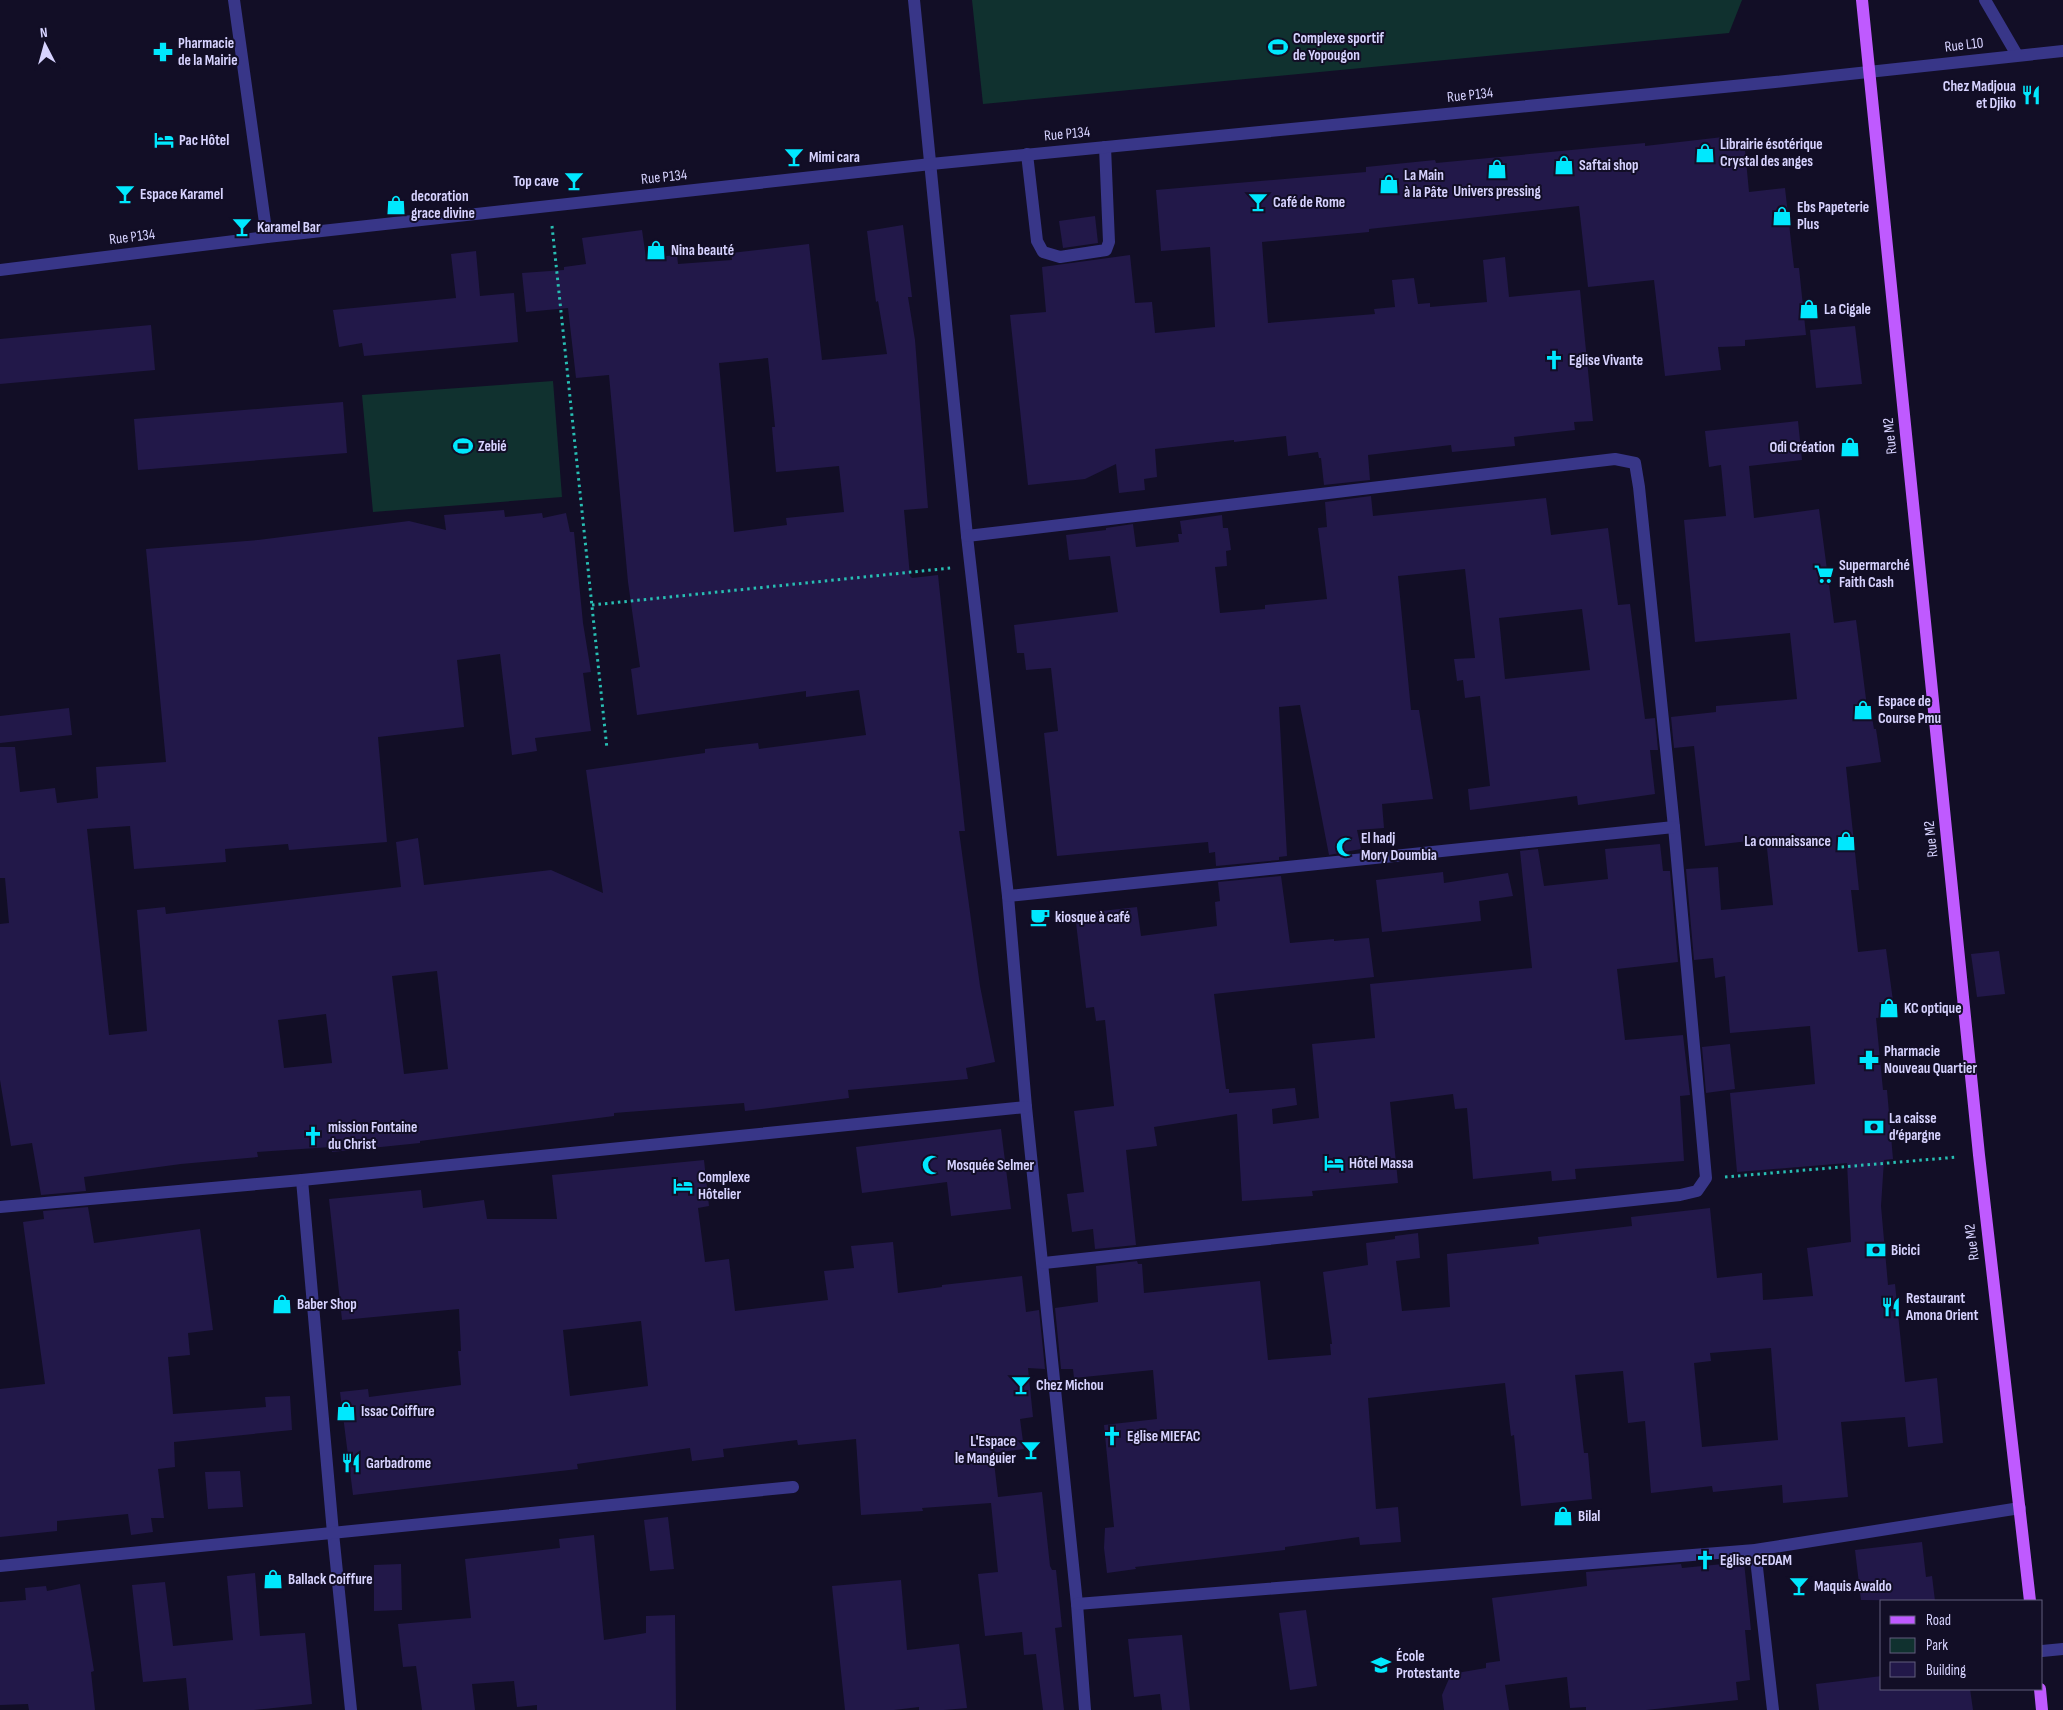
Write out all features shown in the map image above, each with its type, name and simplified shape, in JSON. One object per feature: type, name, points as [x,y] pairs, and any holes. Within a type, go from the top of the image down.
[{"type":"main road","name":"Rue M2","points":[[1862,0],[1979,1155],[2030,1600]]},
{"type":"main road","points":[[2040,1690],[2042,1710]]},
{"type":"street","points":[[234,0],[267,237]]},
{"type":"street","points":[[914,0],[970,566],[1008,896],[1026,1107],[1044,1263],[1077,1604],[1085,1710]]},
{"type":"street","points":[[1985,0],[2017,55]]},
{"type":"street","name":"Rue L10","points":[[1870,72],[2063,51]]},
{"type":"street","name":"Rue P134","points":[[0,270],[267,237],[931,164],[1870,72]]},
{"type":"street","points":[[1026,154],[1036,241],[1043,252],[1060,257],[1106,250],[1109,242],[1104,147]]},
{"type":"street","points":[[967,536],[1615,459],[1636,463],[1674,828],[1706,1178],[1697,1191],[1680,1195],[1044,1263]]},
{"type":"street","points":[[1008,896],[1674,828]]},
{"type":"street","points":[[0,1207],[302,1180],[1026,1107]]},
{"type":"street","points":[[302,1180],[332,1533],[351,1710]]},
{"type":"street","points":[[0,1566],[793,1487]]},
{"type":"street","points":[[1077,1604],[1755,1550],[2020,1508]]},
{"type":"street","points":[[1755,1550],[1774,1710]]},
{"type":"street","points":[[2043,1651],[2063,1649]]},
{"type":"path","points":[[550,206],[607,749]]},
{"type":"path","points":[[592,605],[970,566]]},
{"type":"path","points":[[1706,1178],[1979,1155]]},
{"type":"green space","name":"Complexe sportif de Yopougon","points":[[972,0],[1742,0],[1729,33],[983,104]]},
{"type":"green space","name":"Zebié","points":[[553,381],[562,497],[373,512],[362,395]]},
{"type":"building","points":[[1723,137],[1723,141],[1744,139],[1749,192],[1785,188],[1794,268],[1799,268],[1806,335],[1745,340],[1745,346],[1718,347],[1721,370],[1665,376],[1654,280],[1588,287],[1579,206],[1369,229],[1369,232],[1262,242],[1268,323],[1375,314],[1374,309],[1395,307],[1392,280],[1414,278],[1418,304],[1430,303],[1430,307],[1487,302],[1483,260],[1505,257],[1509,297],[1580,290],[1593,421],[1574,422],[1575,430],[1514,437],[1515,446],[1452,452],[1451,445],[1368,455],[1370,480],[1324,485],[1321,458],[1319,458],[1318,452],[1288,456],[1286,436],[1155,449],[1157,477],[1144,479],[1145,490],[1119,493],[1116,464],[1085,479],[1028,485],[1010,315],[1046,312],[1042,267],[1130,255],[1135,303],[1152,302],[1155,333],[1215,327],[1210,247],[1161,251],[1156,190],[1366,172],[1366,167],[1435,160],[1436,163],[1645,143],[1645,146]]},
{"type":"building","points":[[1095,216],[1098,243],[1063,248],[1059,221]]},
{"type":"building","points":[[903,225],[912,297],[908,297],[915,340],[928,508],[904,510],[910,576],[912,578],[938,575],[965,831],[959,831],[980,986],[995,1062],[966,1068],[968,1079],[848,1090],[849,1098],[745,1111],[744,1103],[614,1113],[614,1116],[420,1141],[420,1143],[332,1152],[331,1147],[257,1152],[258,1157],[181,1164],[84,1177],[86,1191],[41,1195],[32,1143],[11,1146],[0,1080],[0,924],[9,923],[5,878],[0,878],[0,747],[15,747],[20,792],[55,788],[57,803],[98,798],[96,767],[166,762],[146,549],[258,540],[409,521],[446,530],[444,515],[504,510],[505,517],[542,513],[543,518],[566,513],[570,532],[574,532],[583,623],[591,672],[583,673],[591,731],[535,738],[537,751],[512,755],[500,654],[457,660],[464,727],[378,737],[387,842],[289,850],[288,844],[225,849],[226,862],[134,869],[130,826],[87,829],[109,1035],[147,1031],[137,910],[165,907],[166,914],[401,887],[396,842],[418,838],[424,885],[551,870],[603,893],[586,770],[705,753],[705,749],[758,743],[759,749],[866,735],[859,690],[806,697],[806,691],[637,715],[631,669],[640,667],[628,582],[609,375],[576,378],[568,308],[526,312],[522,273],[564,270],[564,267],[586,264],[582,238],[642,230],[646,258],[677,255],[678,264],[732,260],[731,253],[809,244],[822,360],[887,354],[878,301],[876,302],[867,231]],"holes":[[[768,358],[775,427],[772,427],[776,472],[839,466],[844,512],[786,518],[787,525],[734,532],[719,363]],[[437,971],[448,1069],[404,1074],[392,976]],[[326,1014],[332,1063],[284,1068],[278,1020]]]},
{"type":"building","points":[[476,251],[480,296],[514,293],[518,342],[364,356],[362,343],[339,347],[333,310],[456,298],[451,254]]},
{"type":"building","points":[[151,325],[155,370],[0,384],[0,339]]},
{"type":"building","points":[[1855,326],[1862,384],[1816,388],[1810,330]]},
{"type":"building","points":[[343,402],[347,453],[138,470],[134,419]]},
{"type":"building","points":[[1798,421],[1802,460],[1749,466],[1754,518],[1819,509],[1834,623],[1856,620],[1867,707],[1870,706],[1874,729],[1876,729],[1881,762],[1846,767],[1859,890],[1851,890],[1858,952],[1886,949],[1895,1016],[1876,1018],[1883,1090],[1887,1090],[1893,1159],[1884,1160],[1881,1206],[1888,1285],[1895,1284],[1905,1382],[1937,1378],[1943,1443],[1908,1447],[1905,1417],[1841,1422],[1848,1497],[1783,1503],[1782,1485],[1713,1492],[1712,1486],[1651,1493],[1645,1421],[1628,1423],[1623,1371],[1575,1375],[1584,1453],[1588,1453],[1592,1499],[1521,1506],[1514,1435],[1511,1436],[1505,1383],[1368,1398],[1376,1509],[1398,1507],[1401,1542],[1360,1545],[1359,1537],[1285,1547],[1285,1550],[1135,1567],[1136,1569],[1107,1573],[1104,1548],[1105,1528],[1114,1527],[1104,1425],[1157,1419],[1153,1370],[1074,1378],[1073,1369],[1061,1369],[1055,1308],[1098,1302],[1096,1266],[1137,1261],[1138,1264],[1142,1264],[1144,1293],[1260,1281],[1268,1360],[1331,1355],[1330,1344],[1332,1344],[1323,1272],[1368,1265],[1366,1243],[1395,1239],[1395,1236],[1418,1233],[1420,1258],[1396,1261],[1402,1311],[1450,1307],[1447,1254],[1539,1244],[1538,1237],[1632,1226],[1631,1217],[1710,1208],[1717,1278],[1762,1273],[1763,1300],[1813,1296],[1807,1248],[1851,1242],[1847,1163],[1737,1172],[1730,1093],[1815,1084],[1810,1026],[1730,1033],[1725,976],[1715,978],[1713,958],[1694,960],[1686,869],[1718,867],[1721,910],[1773,905],[1766,839],[1705,846],[1694,746],[1674,748],[1671,717],[1716,712],[1716,706],[1797,699],[1790,633],[1695,642],[1684,520],[1726,516],[1721,465],[1709,467],[1705,431]],"holes":[[[1771,1348],[1778,1440],[1702,1447],[1694,1363],[1711,1361],[1710,1353]]]},
{"type":"building","points":[[1371,496],[1373,516],[1546,498],[1551,535],[1608,528],[1618,605],[1630,604],[1645,719],[1655,718],[1658,750],[1650,750],[1655,794],[1578,805],[1577,796],[1470,810],[1468,789],[1490,786],[1480,696],[1465,698],[1463,680],[1457,681],[1454,659],[1475,658],[1465,569],[1398,576],[1411,710],[1419,710],[1433,799],[1382,804],[1384,828],[1357,830],[1361,849],[1329,855],[1300,705],[1279,707],[1287,856],[1279,857],[1279,860],[1216,866],[1215,852],[1209,853],[1208,842],[1057,856],[1044,733],[1058,731],[1051,668],[1026,670],[1024,653],[1017,653],[1014,625],[1118,612],[1110,556],[1069,560],[1066,535],[1106,530],[1106,528],[1133,524],[1136,547],[1179,542],[1178,534],[1182,534],[1180,521],[1222,515],[1223,528],[1228,528],[1231,550],[1226,551],[1227,566],[1215,567],[1220,613],[1265,609],[1265,605],[1327,599],[1318,528],[1327,527],[1325,502]],"holes":[[[1582,609],[1590,670],[1505,679],[1499,618]]]},
{"type":"building","points":[[69,708],[72,735],[0,743],[0,716]]},
{"type":"building","points":[[1660,844],[1663,871],[1670,871],[1678,962],[1617,969],[1625,1040],[1683,1035],[1690,1095],[1680,1096],[1684,1161],[1575,1169],[1576,1179],[1552,1181],[1551,1171],[1473,1179],[1467,1108],[1455,1109],[1453,1094],[1390,1102],[1398,1183],[1312,1191],[1313,1196],[1242,1201],[1237,1114],[1154,1127],[1157,1146],[1126,1150],[1136,1245],[1095,1249],[1093,1229],[1072,1232],[1067,1194],[1084,1192],[1074,1111],[1114,1106],[1105,1020],[1096,1021],[1094,1007],[1086,1008],[1075,914],[1137,907],[1141,936],[1217,926],[1215,902],[1220,901],[1218,882],[1281,876],[1290,943],[1369,938],[1374,977],[1214,994],[1226,1089],[1229,1089],[1229,1093],[1295,1088],[1297,1105],[1272,1109],[1273,1124],[1319,1118],[1312,1044],[1375,1038],[1370,984],[1532,968],[1520,851],[1538,849],[1544,886],[1608,879],[1605,849]]},
{"type":"building","points":[[1443,872],[1444,883],[1508,873],[1513,896],[1479,901],[1481,921],[1382,932],[1376,880]]},
{"type":"building","points":[[1999,951],[2005,994],[1977,997],[1971,954]]},
{"type":"building","points":[[1730,1044],[1735,1089],[1706,1093],[1702,1047]]},
{"type":"building","name":"Mosquée Selmer","points":[[1001,1129],[1011,1209],[951,1216],[947,1182],[862,1193],[856,1147]]},
{"type":"building","points":[[704,1160],[709,1206],[698,1208],[705,1262],[729,1259],[735,1311],[828,1300],[824,1271],[854,1268],[851,1246],[893,1242],[898,1293],[942,1287],[942,1285],[1022,1276],[1026,1312],[1039,1310],[1045,1369],[1028,1368],[1033,1417],[1020,1419],[1024,1449],[993,1453],[998,1497],[1042,1492],[1050,1566],[1052,1570],[1056,1570],[1062,1627],[1055,1628],[1064,1710],[1043,1710],[1036,1654],[1024,1655],[1022,1632],[985,1636],[978,1574],[998,1572],[991,1503],[922,1508],[923,1511],[861,1515],[856,1439],[798,1445],[797,1440],[723,1449],[724,1457],[692,1461],[690,1448],[577,1464],[578,1469],[353,1495],[340,1392],[368,1389],[369,1397],[461,1385],[458,1351],[461,1351],[459,1309],[342,1320],[329,1199],[421,1190],[423,1208],[484,1200],[487,1219],[557,1219],[552,1175]],"holes":[[[641,1321],[648,1386],[570,1396],[563,1330]]]},
{"type":"building","points":[[88,1207],[94,1243],[200,1229],[213,1330],[188,1333],[190,1355],[168,1357],[173,1414],[266,1407],[265,1397],[290,1396],[292,1430],[174,1442],[175,1467],[158,1469],[164,1518],[151,1518],[153,1532],[131,1535],[128,1514],[57,1521],[57,1531],[0,1537],[0,1389],[45,1384],[23,1222],[44,1219],[43,1211]]},
{"type":"building","points":[[240,1471],[243,1507],[208,1509],[205,1472]]},
{"type":"building","points":[[668,1517],[674,1569],[650,1571],[644,1520]]},
{"type":"building","points":[[594,1535],[604,1640],[646,1633],[646,1616],[675,1615],[676,1710],[537,1710],[537,1705],[517,1707],[514,1681],[472,1684],[475,1710],[422,1710],[416,1666],[403,1667],[398,1624],[471,1618],[465,1559],[560,1548],[559,1539]]},
{"type":"building","points":[[1922,1542],[1926,1577],[1932,1576],[1935,1600],[1861,1600],[1855,1550]]},
{"type":"building","points":[[1744,1562],[1751,1630],[1745,1630],[1750,1680],[1736,1682],[1738,1700],[1646,1710],[1586,1710],[1586,1707],[1570,1708],[1567,1677],[1505,1685],[1509,1710],[1444,1710],[1442,1695],[1451,1674],[1486,1668],[1486,1663],[1500,1661],[1492,1598],[1587,1586],[1586,1572],[1681,1564],[1682,1568]]},
{"type":"building","points":[[401,1564],[402,1610],[374,1611],[374,1565]]},
{"type":"building","points":[[255,1573],[260,1636],[305,1633],[312,1704],[254,1710],[189,1710],[186,1678],[143,1682],[132,1585],[165,1582],[173,1646],[233,1640],[227,1576]]},
{"type":"building","points":[[901,1580],[907,1650],[959,1644],[967,1708],[919,1710],[919,1707],[894,1710],[845,1710],[832,1586]]},
{"type":"building","points":[[80,1584],[94,1671],[91,1672],[95,1710],[29,1710],[28,1704],[0,1705],[0,1602],[26,1600],[25,1588],[46,1586],[47,1591]]},
{"type":"building","points":[[1306,1610],[1317,1686],[1290,1690],[1279,1613]]},
{"type":"building","points":[[1182,1635],[1190,1710],[1162,1710],[1160,1694],[1134,1697],[1128,1639]]},
{"type":"building","points":[[1880,1676],[1880,1690],[1970,1690],[1973,1710],[1819,1710],[1816,1684]]},
{"type":"place","name":"Complexe sportif de Yopougon","points":[[1278,47]]},
{"type":"place","name":"Pharmacie de la Mairie","points":[[163,52]]},
{"type":"place","name":"Chez Madjoua et Djiko","points":[[2031,95]]},
{"type":"place","name":"Pac Hôtel","points":[[164,140]]},
{"type":"place","name":"Librairie ésotérique Crystal des anges","points":[[1705,153]]},
{"type":"place","name":"Mimi cara","points":[[794,157]]},
{"type":"place","name":"Saftai shop","points":[[1564,165]]},
{"type":"place","name":"Univers pressing","points":[[1497,169]]},
{"type":"place","name":"Top cave","points":[[574,181]]},
{"type":"place","name":"La Main à la Pâte","points":[[1389,184]]},
{"type":"place","name":"Espace Karamel","points":[[125,194]]},
{"type":"place","name":"Café de Rome","points":[[1258,202]]},
{"type":"place","name":"decoration grace divine","points":[[396,205]]},
{"type":"place","name":"Ebs Papeterie Plus","points":[[1782,216]]},
{"type":"place","name":"Karamel Bar","points":[[242,227]]},
{"type":"place","name":"Nina beauté","points":[[656,250]]},
{"type":"place","name":"La Cigale","points":[[1809,309]]},
{"type":"place","name":"Eglise Vivante","points":[[1554,360]]},
{"type":"place","name":"Zebié","points":[[463,446]]},
{"type":"place","name":"Odi Création","points":[[1850,447]]},
{"type":"place","name":"Supermarché Faith Cash","points":[[1824,574]]},
{"type":"place","name":"Espace de Course Pmu","points":[[1863,710]]},
{"type":"place","name":"La connaissance","points":[[1846,841]]},
{"type":"place","name":"El hadj Mory Doumbia","points":[[1346,847]]},
{"type":"place","name":"kiosque à café","points":[[1040,917]]},
{"type":"place","name":"KC optique","points":[[1889,1008]]},
{"type":"place","name":"Pharmacie Nouveau Quartier","points":[[1869,1060]]},
{"type":"place","name":"La caisse d’épargne","points":[[1874,1127]]},
{"type":"place","name":"mission Fontaine du Christ","points":[[313,1136]]},
{"type":"place","name":"Hôtel Massa","points":[[1334,1163]]},
{"type":"place","name":"Mosquée Selmer","points":[[932,1165]]},
{"type":"place","name":"Complexe Hôtelier","points":[[683,1186]]},
{"type":"place","name":"Bicici","points":[[1876,1250]]},
{"type":"place","name":"Baber Shop","points":[[282,1304]]},
{"type":"place","name":"Restaurant Amona Orient","points":[[1891,1307]]},
{"type":"place","name":"Chez Michou","points":[[1021,1385]]},
{"type":"place","name":"Issac Coiffure","points":[[346,1411]]},
{"type":"place","name":"Eglise MIEFAC","points":[[1112,1436]]},
{"type":"place","name":"L'Espace le Manguier","points":[[1031,1450]]},
{"type":"place","name":"Garbadrome","points":[[351,1463]]},
{"type":"place","name":"Bilal","points":[[1563,1516]]},
{"type":"place","name":"Eglise CEDAM","points":[[1705,1560]]},
{"type":"place","name":"Ballack Coiffure","points":[[273,1579]]},
{"type":"place","name":"Maquis Awaldo","points":[[1799,1586]]},
{"type":"place","name":"École Protestante","points":[[1381,1665]]}]
